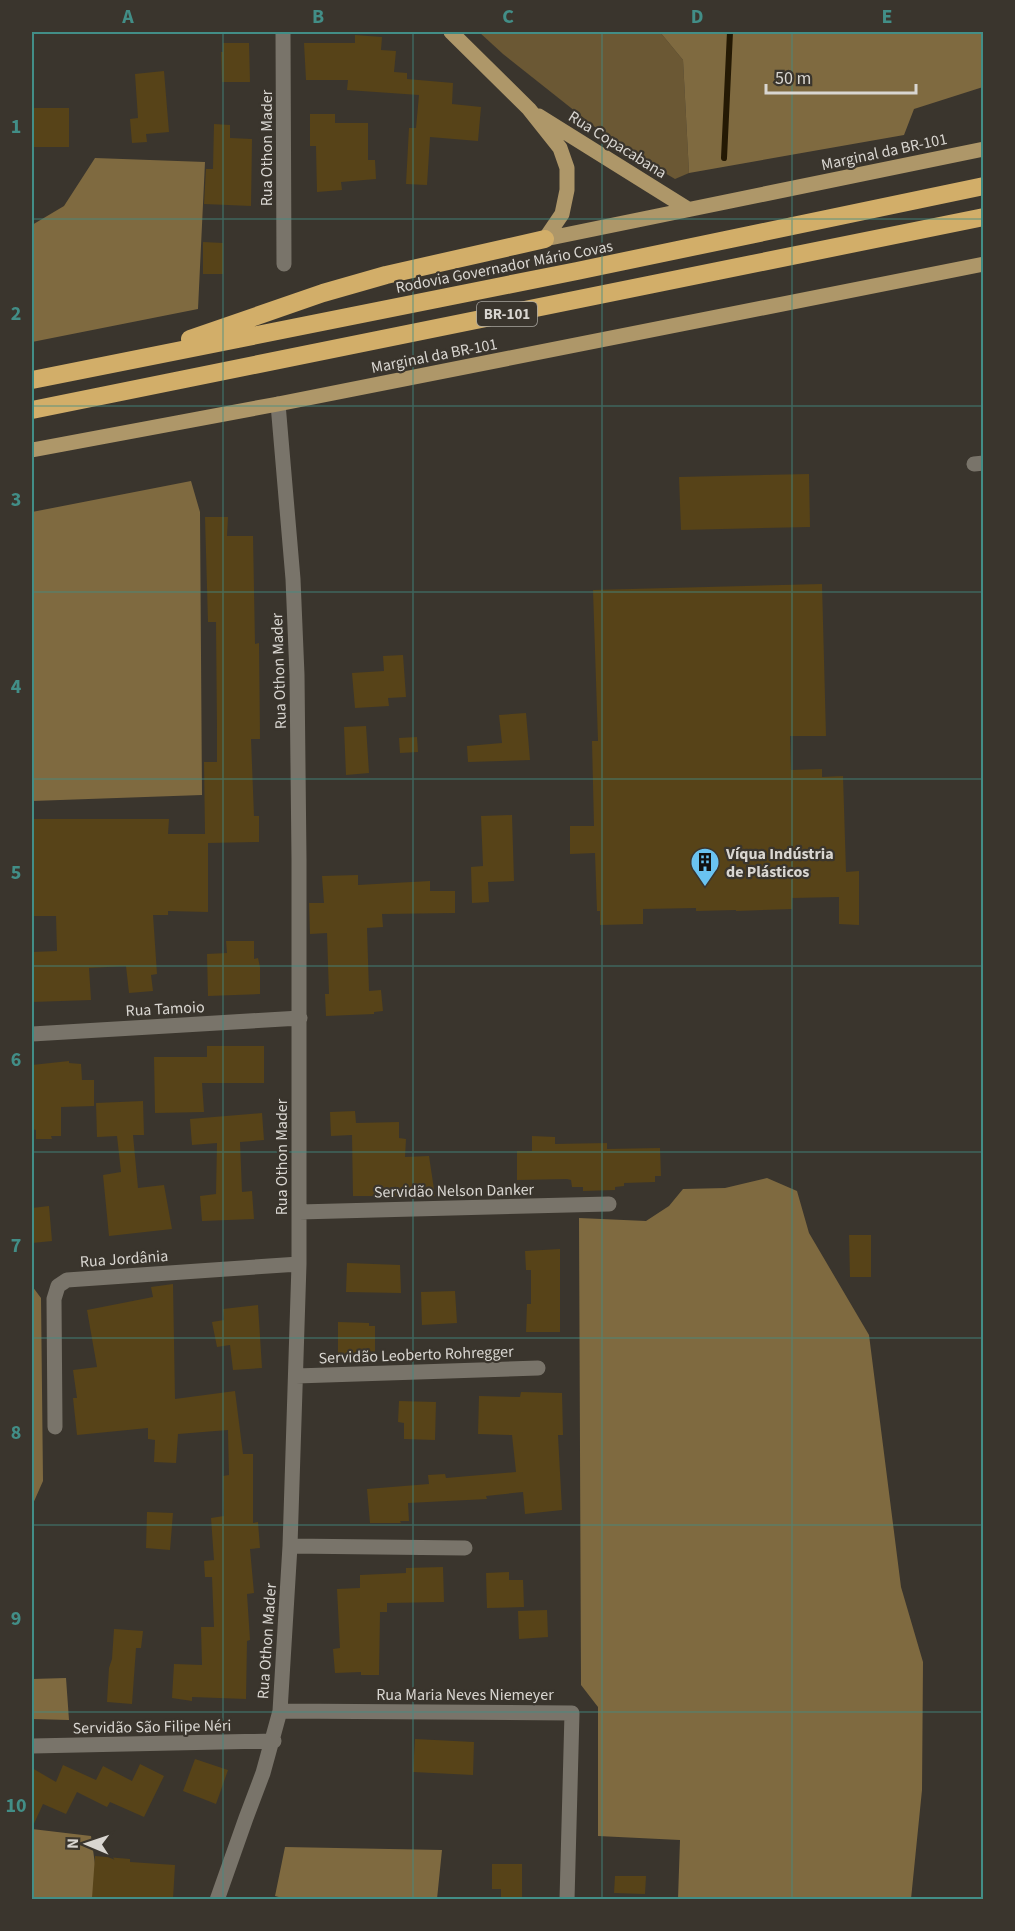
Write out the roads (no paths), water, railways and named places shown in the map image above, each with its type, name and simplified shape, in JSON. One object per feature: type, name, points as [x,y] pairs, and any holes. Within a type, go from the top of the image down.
[{"type":"highway","name":"Rodovia Governador Mário Covas","points":[[32,380],[566,274],[984,186]]},
{"type":"highway","name":"BR-101","points":[[32,410],[984,217]]},
{"type":"highway","points":[[124,362],[323,293],[386,275],[546,238]]},
{"type":"main road","name":"Rua Copacabana","points":[[451,32],[529,109],[560,148],[567,168],[567,190],[562,214],[546,238]]},
{"type":"main road","name":"Rua Copacabana","points":[[529,109],[688,209]]},
{"type":"main road","name":"Marginal da BR-101","points":[[546,238],[984,149]]},
{"type":"main road","name":"Marginal da BR-101","points":[[32,450],[278,404],[984,264]]},
{"type":"street","name":"Rua Othon Mader","points":[[283,32],[284,264]]},
{"type":"street","name":"Rua Othon Mader","points":[[217,1899],[274,1741],[280,1711],[290,1546],[299,1264],[300,1018],[297,675],[293,579],[278,404]]},
{"type":"street","name":"Rua Tamoio","points":[[32,1034],[300,1018]]},
{"type":"street","name":"Servidão Nelson Danker","points":[[299,1212],[609,1204]]},
{"type":"street","name":"Rua Jordânia","points":[[56,1427],[54,1299],[58,1286],[67,1280],[299,1264]]},
{"type":"street","name":"Servidão Leoberto Rohregger","points":[[296,1376],[538,1368]]},
{"type":"street","points":[[290,1546],[465,1548]]},
{"type":"street","name":"Rua Maria Neves Niemeyer","points":[[280,1711],[572,1713],[567,1899]]},
{"type":"street","name":"Servidão São Filipe Néri","points":[[32,1746],[274,1741]]},
{"type":"waterway","points":[[724,158],[730,32]]},
{"type":"place","name":"Víqua Indústria de Plásticos","points":[[705,888]]}]
